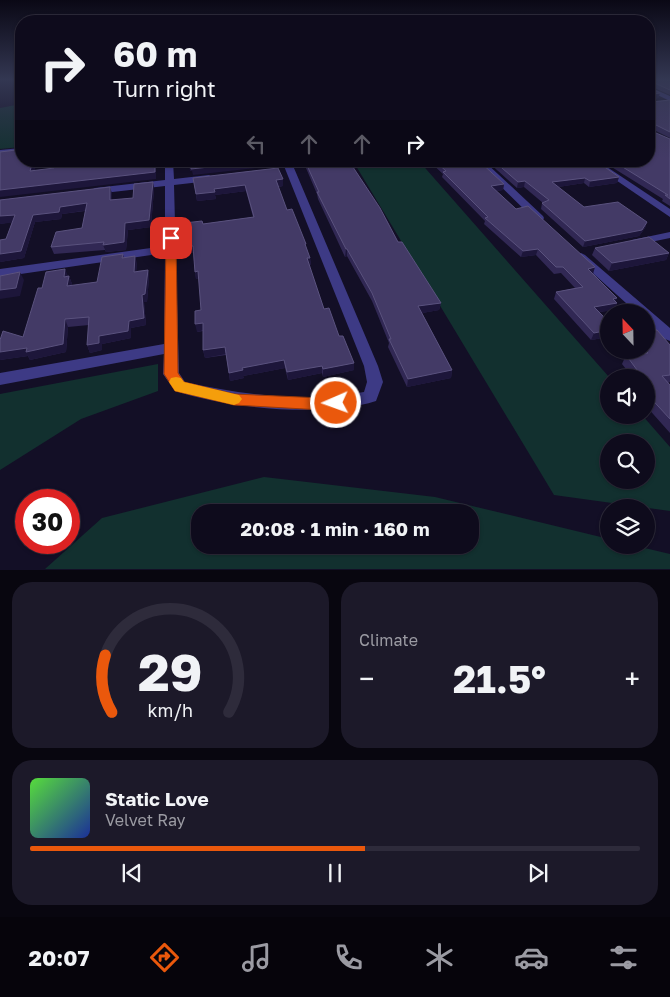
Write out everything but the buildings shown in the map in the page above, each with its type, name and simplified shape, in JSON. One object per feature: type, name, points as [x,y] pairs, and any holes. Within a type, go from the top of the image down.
[{"type":"street","points":[[0,153],[15,152]]},
{"type":"street","points":[[169,167],[172,249],[171,374],[180,387],[234,399],[312,404],[350,401],[370,397],[375,382],[371,366],[285,167]]},
{"type":"street","points":[[485,167],[549,227]]},
{"type":"street","points":[[601,167],[670,214]]},
{"type":"street","points":[[85,193],[215,178]]},
{"type":"street","points":[[624,244],[670,235]]},
{"type":"street","points":[[0,273],[172,249]]},
{"type":"street","points":[[578,250],[635,304]]},
{"type":"street","points":[[655,323],[670,336]]},
{"type":"street","points":[[0,379],[170,348]]},
{"type":"green space","points":[[15,107],[15,148],[0,149],[0,108]]},
{"type":"green space","points":[[357,167],[424,167],[602,369],[600,369],[600,424],[650,424],[670,447],[670,511],[655,509],[655,499],[600,499],[600,501],[554,495]]},
{"type":"green space","points":[[158,364],[158,391],[81,419],[0,470],[0,394]]},
{"type":"green space","points":[[264,477],[435,497],[464,504],[191,504],[191,554],[479,554],[479,508],[600,537],[600,554],[655,554],[655,550],[670,554],[670,569],[45,569],[62,554],[80,554],[80,538],[102,518]]},
{"type":"slow traffic","points":[[176,382],[180,387],[234,399]]},
{"type":"route","points":[[171,238],[171,374],[180,387],[234,399],[322,404],[336,403]]}]
